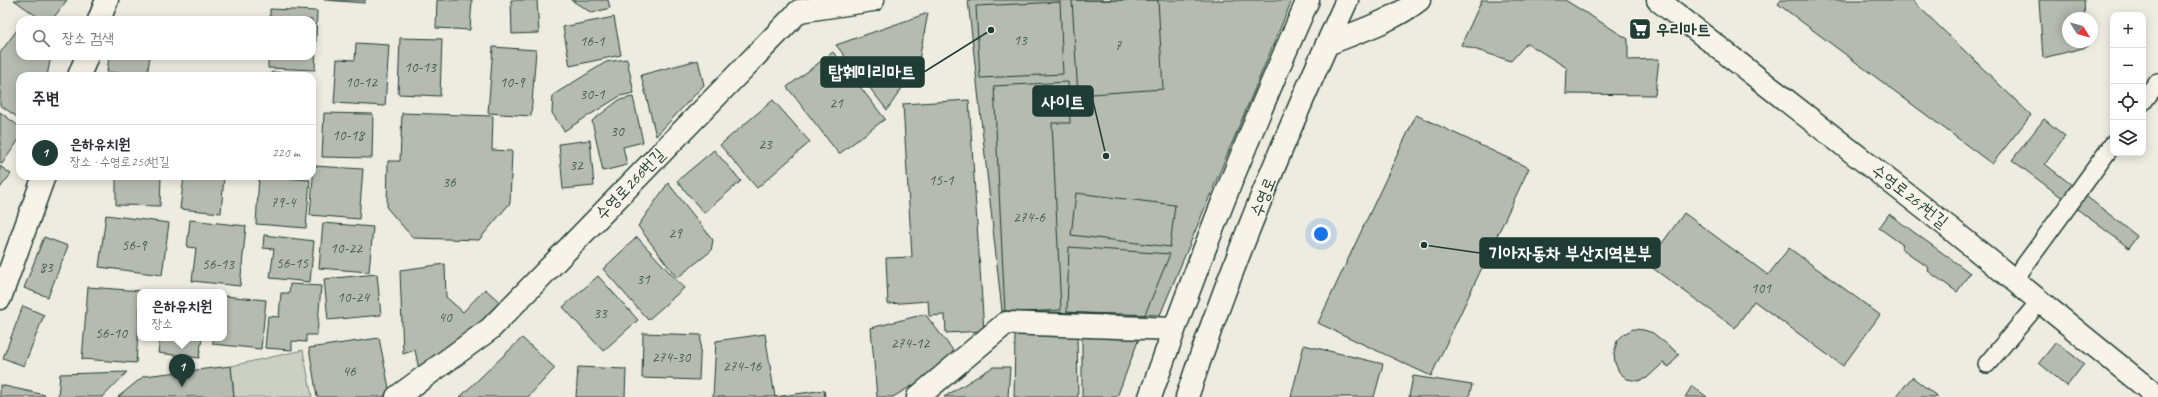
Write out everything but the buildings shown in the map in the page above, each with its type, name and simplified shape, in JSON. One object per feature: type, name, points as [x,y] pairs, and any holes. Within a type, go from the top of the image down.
[{"type":"street","points":[[100,16],[106,0]]},
{"type":"street","name":"수영로266번길","points":[[397,397],[490,329],[796,5],[873,0]]},
{"type":"street","name":"수영로","points":[[1150,397],[1174,329],[1272,82],[1308,0]]},
{"type":"street","name":"수영로","points":[[1187,397],[1211,325],[1327,44],[1347,0]]},
{"type":"street","points":[[1327,44],[1374,25],[1412,6],[1419,0]]},
{"type":"street","name":"수영로267번길","points":[[1658,0],[1952,230],[2158,397]]},
{"type":"street","points":[[80,72],[85,60]]},
{"type":"street","points":[[0,298],[43,180]]},
{"type":"street","points":[[918,397],[1006,323],[1174,329]]},
{"type":"lane","points":[[2146,98],[2158,82]]},
{"type":"lane","points":[[2014,280],[2110,148]]},
{"type":"lane","points":[[1987,364],[2040,301]]},
{"type":"shaded area","points":[[303,350],[312,397],[234,397],[231,366]]},
{"type":"place","name":"우리마트","points":[[1640,29]]},
{"type":"place","name":"탑훼미리마트","points":[[991,30]]},
{"type":"place","name":"사이트","points":[[1106,156]]},
{"type":"place","name":"기아자동차 부산지역본부","points":[[1424,245]]},
{"type":"place","name":"은하유치원","points":[[182,387]]}]
